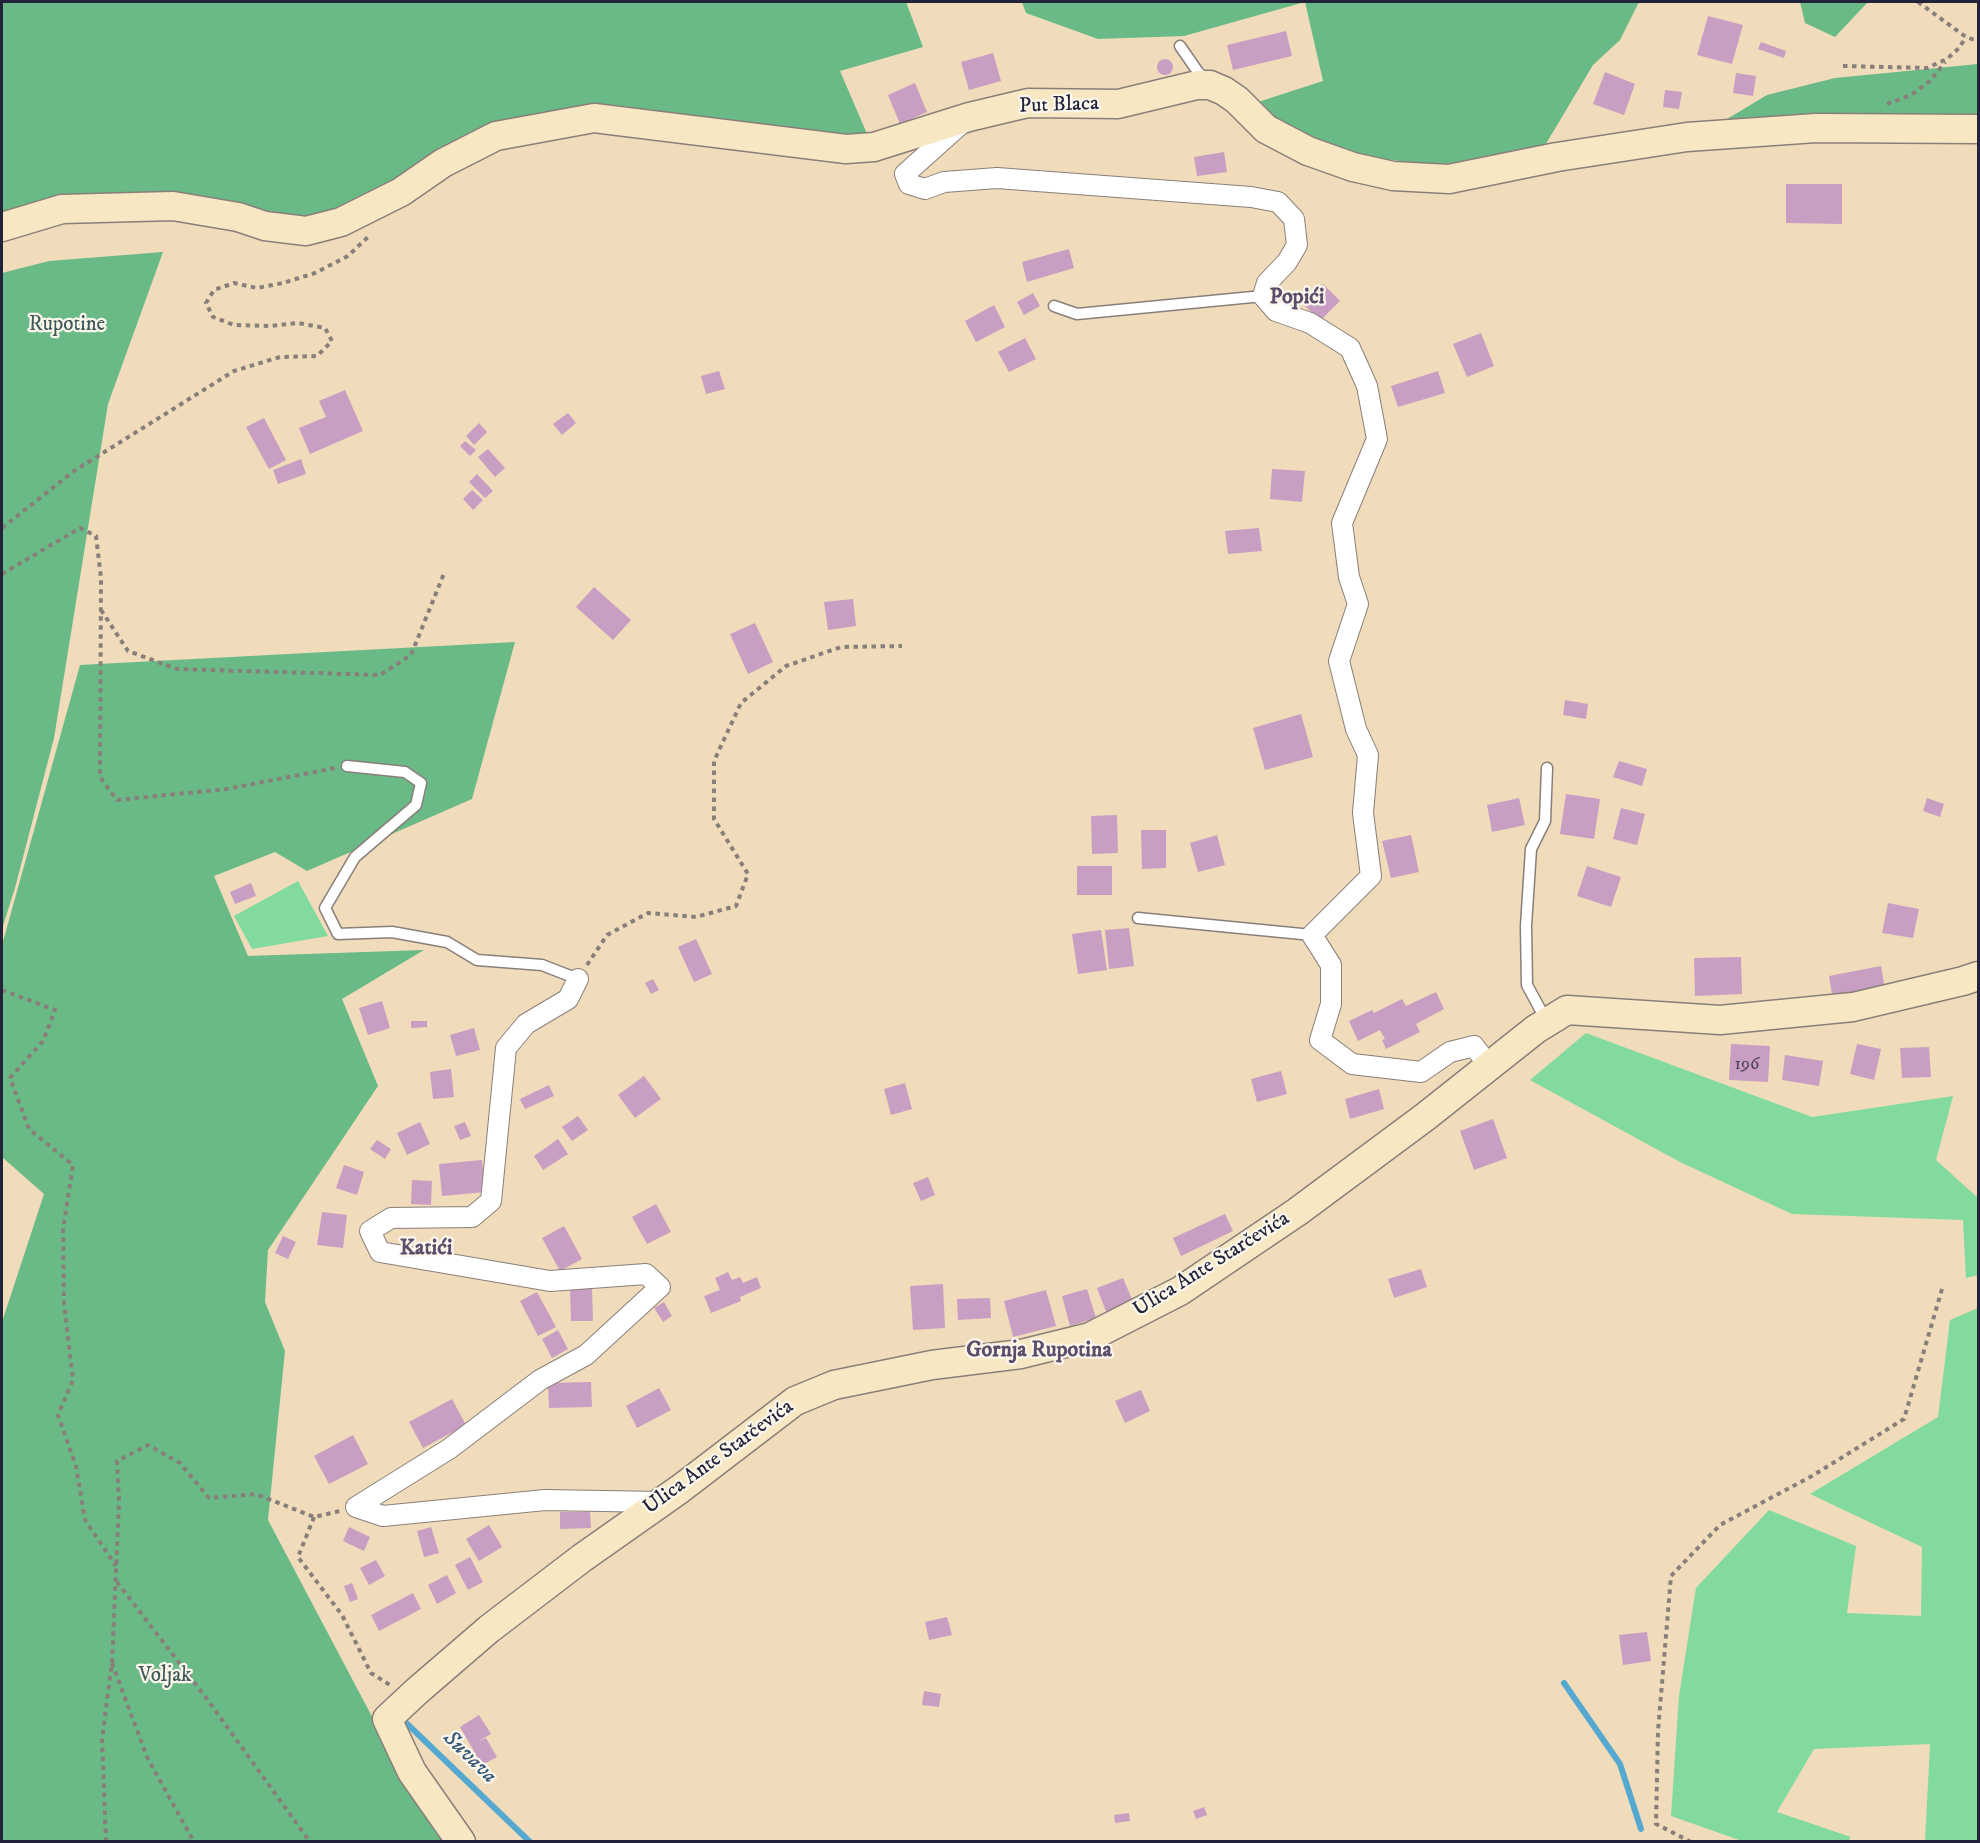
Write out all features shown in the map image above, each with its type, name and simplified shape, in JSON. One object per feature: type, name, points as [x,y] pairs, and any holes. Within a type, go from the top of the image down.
[{"type":"street","name":"Put Blaca","points":[[2,227],[62,209],[173,206],[238,217],[265,226],[306,231],[341,222],[401,192],[442,163],[496,136],[594,118],[846,149],[874,147],[969,117],[1028,103],[1118,104],[1197,85],[1210,85]]},
{"type":"street","points":[[1210,85],[1237,100],[1266,129],[1308,151],[1353,167],[1393,176],[1449,179],[1557,157],[1687,137],[1816,128],[1978,129]]},
{"type":"street","points":[[969,117],[905,174],[909,184],[925,189],[944,182],[997,178],[1251,197],[1278,202],[1294,219],[1297,245],[1287,262],[1268,283],[1263,296],[1276,311],[1310,323],[1350,348],[1367,386],[1377,439],[1342,523],[1349,577],[1358,604],[1339,661],[1356,729],[1368,755],[1363,813],[1371,876],[1312,935],[1331,965],[1331,1004],[1320,1040],[1352,1064],[1420,1072],[1450,1052],[1474,1046],[1489,1066]]},
{"type":"street","name":"Ulica Ante Starčevića","points":[[400,1706],[489,1629],[795,1401],[834,1385],[932,1365],[1021,1354],[1090,1337],[1170,1296],[1297,1212],[1547,1022],[1567,1010],[1720,1020],[1853,1007],[1978,976]]},
{"type":"street","points":[[356,1507],[449,1449],[540,1380],[586,1355],[660,1287],[646,1274],[550,1281],[381,1252],[370,1232],[391,1218],[472,1217],[491,1201],[506,1048],[526,1024],[568,999],[578,978]]},
{"type":"street","points":[[356,1507],[382,1516],[545,1500],[661,1502]]},
{"type":"street","points":[[400,1706],[412,1772],[461,1842]]},
{"type":"lane","points":[[1180,46],[1210,85]]},
{"type":"lane","points":[[1054,306],[1077,314],[1263,296]]},
{"type":"lane","points":[[347,766],[405,772],[421,783],[416,805],[355,857],[325,908],[338,934],[392,932],[447,942],[477,960],[542,965],[578,978]]},
{"type":"lane","points":[[1547,768],[1545,821],[1531,849],[1526,926],[1527,985],[1547,1022]]},
{"type":"lane","points":[[1138,918],[1312,935]]},
{"type":"path","points":[[1918,2],[1966,37],[1978,41]]},
{"type":"path","points":[[1886,105],[1911,95],[1930,81],[1966,37]]},
{"type":"path","points":[[1843,66],[1927,68],[1947,59]]},
{"type":"path","points":[[2,528],[74,471],[234,371],[280,357],[317,356],[332,341],[325,327],[298,323],[271,326],[234,325],[213,317],[206,303],[214,290],[234,284],[257,288],[315,273],[348,256],[373,233]]},
{"type":"path","points":[[2,574],[80,528],[96,536],[101,578],[100,777],[117,800],[227,789],[347,766]]},
{"type":"path","points":[[101,609],[128,651],[177,669],[380,675],[411,655],[445,572]]},
{"type":"path","points":[[578,978],[607,935],[648,913],[696,917],[736,906],[748,874],[714,819],[714,761],[741,703],[786,666],[841,647],[902,646]]},
{"type":"path","points":[[2,990],[55,1010],[43,1041],[10,1078],[29,1129],[73,1165],[63,1229],[64,1303],[73,1380],[58,1415],[75,1466],[85,1520],[116,1566]]},
{"type":"path","points":[[1691,1842],[1656,1824],[1658,1731],[1671,1576],[1720,1525],[1812,1476],[1904,1419],[1942,1289]]},
{"type":"path","points":[[106,1842],[102,1739],[112,1662],[119,1502],[117,1461],[148,1445],[180,1463],[209,1498],[256,1494],[314,1517],[356,1507]]},
{"type":"path","points":[[314,1517],[298,1557],[342,1615],[370,1673],[400,1706]]},
{"type":"path","points":[[116,1581],[207,1699],[310,1842]]},
{"type":"path","points":[[112,1662],[147,1757],[194,1842]]},
{"type":"green space","points":[[2,2],[906,2],[923,47],[840,71],[868,136],[825,137],[588,111],[347,208],[310,218],[2,215]]},
{"type":"green space","points":[[1022,2],[1305,2],[1184,36],[1098,39],[1026,13]]},
{"type":"green space","points":[[1305,2],[1639,2],[1620,40],[1593,65],[1544,147],[1439,165],[1382,159],[1333,148],[1280,126],[1255,103],[1323,81]]},
{"type":"green space","points":[[1800,2],[1868,2],[1835,37],[1805,23]]},
{"type":"green space","points":[[1978,64],[1978,122],[1747,125],[1727,119],[1767,95],[1835,78]]},
{"type":"green space","name":"Rupotine","points":[[163,252],[108,404],[54,738],[2,929],[2,273],[49,261]]},
{"type":"green space","name":"Voljak","points":[[515,642],[472,799],[307,871],[275,852],[214,876],[248,956],[424,950],[342,999],[378,1086],[268,1250],[265,1302],[285,1351],[268,1520],[377,1726],[453,1841],[2,1841],[2,1322],[44,1194],[2,1157],[2,945],[80,665]]},
{"type":"green space","points":[[298,881],[328,936],[252,949],[234,916]]},
{"type":"green space","points":[[1586,1033],[1812,1117],[1953,1096],[1936,1160],[1978,1198],[1978,1275],[1966,1278],[1963,1220],[1792,1214],[1680,1162],[1530,1080]]},
{"type":"green space","points":[[1978,1308],[1978,1841],[1925,1841],[1930,1744],[1814,1749],[1777,1812],[1851,1837],[1848,1841],[1742,1841],[1671,1816],[1679,1696],[1696,1588],[1769,1510],[1856,1546],[1847,1613],[1921,1616],[1922,1547],[1810,1494],[1938,1417],[1950,1320]]},
{"type":"building","points":[[1708,16],[1743,25],[1732,64],[1697,55]]},
{"type":"building","points":[[1286,31],[1292,56],[1233,70],[1227,45]]},
{"type":"building","points":[[1761,42],[1786,51],[1784,58],[1758,49]]},
{"type":"building","points":[[993,53],[1001,81],[969,90],[961,62]]},
{"type":"building","points":[[1162,59],[1168,59],[1173,67],[1171,73],[1162,75],[1157,70],[1157,64]]},
{"type":"building","points":[[1605,72],[1635,84],[1624,115],[1593,104]]},
{"type":"building","points":[[1736,73],[1756,76],[1753,96],[1733,93]]},
{"type":"building","points":[[915,83],[927,112],[900,124],[888,95]]},
{"type":"building","points":[[1665,90],[1682,92],[1679,109],[1663,107]]},
{"type":"building","points":[[1224,152],[1227,172],[1197,176],[1194,157]]},
{"type":"building","points":[[1786,184],[1842,184],[1842,224],[1786,223]]},
{"type":"building","points":[[1069,249],[1074,268],[1027,282],[1022,262]]},
{"type":"building","points":[[1323,284],[1340,301],[1320,321],[1303,304]]},
{"type":"building","points":[[1033,293],[1040,306],[1024,315],[1017,302]]},
{"type":"building","points":[[994,305],[1005,327],[976,342],[965,321]]},
{"type":"building","points":[[1481,333],[1494,366],[1467,377],[1453,344]]},
{"type":"building","points":[[1025,338],[1036,359],[1009,372],[998,352]]},
{"type":"building","points":[[719,371],[725,389],[706,394],[701,376]]},
{"type":"building","points":[[1438,371],[1445,393],[1398,407],[1391,386]]},
{"type":"building","points":[[345,390],[363,431],[310,454],[299,428],[326,417],[319,401]]},
{"type":"building","points":[[568,413],[576,423],[562,435],[553,424]]},
{"type":"building","points":[[264,418],[286,460],[269,469],[246,427]]},
{"type":"building","points":[[479,423],[487,432],[474,445],[466,436]]},
{"type":"building","points":[[465,441],[476,450],[470,456],[460,446]]},
{"type":"building","points":[[488,449],[505,468],[495,477],[478,457]]},
{"type":"building","points":[[301,459],[306,474],[278,484],[273,470]]},
{"type":"building","points":[[1272,469],[1305,471],[1302,502],[1270,499]]},
{"type":"building","points":[[477,474],[493,491],[485,498],[469,482]]},
{"type":"building","points":[[472,490],[483,500],[473,510],[463,499]]},
{"type":"building","points":[[1259,528],[1262,551],[1228,554],[1225,531]]},
{"type":"building","points":[[594,587],[631,620],[613,640],[576,607]]},
{"type":"building","points":[[853,599],[856,626],[828,630],[824,602]]},
{"type":"building","points":[[755,623],[773,662],[748,674],[730,634]]},
{"type":"building","points":[[1565,700],[1588,704],[1586,719],[1563,715]]},
{"type":"building","points":[[1301,714],[1313,757],[1265,770],[1253,728]]},
{"type":"building","points":[[1619,761],[1647,769],[1642,786],[1613,777]]},
{"type":"building","points":[[1566,794],[1600,799],[1594,839],[1560,834]]},
{"type":"building","points":[[1519,798],[1525,825],[1492,832],[1487,805]]},
{"type":"building","points":[[1927,798],[1944,804],[1940,817],[1923,811]]},
{"type":"building","points":[[1621,808],[1645,814],[1637,845],[1613,839]]},
{"type":"building","points":[[1117,815],[1118,853],[1092,854],[1091,816]]},
{"type":"building","points":[[1141,830],[1166,830],[1166,868],[1142,869]]},
{"type":"building","points":[[1217,835],[1225,865],[1198,872],[1190,843]]},
{"type":"building","points":[[1411,835],[1419,872],[1391,878],[1382,841]]},
{"type":"building","points":[[1077,866],[1112,866],[1112,895],[1077,895]]},
{"type":"building","points":[[1587,866],[1621,877],[1611,907],[1577,896]]},
{"type":"building","points":[[251,883],[256,896],[235,904],[230,892]]},
{"type":"building","points":[[1888,903],[1919,909],[1913,938],[1882,933]]},
{"type":"building","points":[[1129,928],[1134,966],[1109,969],[1105,930]]},
{"type":"building","points":[[1101,930],[1107,970],[1078,974],[1072,934]]},
{"type":"building","points":[[696,939],[712,974],[694,982],[678,947]]},
{"type":"building","points":[[1741,957],[1742,994],[1695,996],[1694,958]]},
{"type":"building","points":[[1881,966],[1885,989],[1833,1000],[1829,976]]},
{"type":"building","points":[[653,979],[659,990],[651,994],[645,983]]},
{"type":"building","points":[[1436,992],[1444,1009],[1416,1024],[1420,1032],[1386,1049],[1382,1040],[1385,1039],[1380,1030],[1358,1041],[1349,1021],[1372,1010],[1374,1013],[1402,999],[1406,1006]]},
{"type":"building","points":[[382,1001],[390,1028],[368,1035],[359,1008]]},
{"type":"building","points":[[411,1021],[427,1021],[427,1027],[411,1028]]},
{"type":"building","points":[[474,1028],[480,1050],[456,1056],[450,1035]]},
{"type":"building","points":[[1731,1044],[1770,1046],[1768,1082],[1729,1080]]},
{"type":"building","points":[[1857,1044],[1881,1049],[1874,1080],[1850,1074]]},
{"type":"building","points":[[1929,1047],[1931,1077],[1902,1078],[1900,1048]]},
{"type":"building","points":[[1785,1055],[1823,1061],[1819,1086],[1782,1080]]},
{"type":"building","points":[[451,1069],[454,1097],[433,1099],[430,1072]]},
{"type":"building","points":[[1281,1071],[1287,1094],[1257,1102],[1251,1079]]},
{"type":"building","points":[[644,1076],[661,1099],[635,1118],[618,1095]]},
{"type":"building","points":[[905,1083],[912,1109],[891,1115],[884,1089]]},
{"type":"building","points":[[549,1085],[554,1096],[525,1109],[520,1099]]},
{"type":"building","points":[[1379,1089],[1384,1109],[1350,1119],[1345,1099]]},
{"type":"building","points":[[578,1116],[588,1130],[572,1141],[562,1127]]},
{"type":"building","points":[[1493,1119],[1507,1158],[1474,1170],[1460,1131]]},
{"type":"building","points":[[420,1122],[430,1144],[407,1155],[397,1133]]},
{"type":"building","points":[[465,1122],[471,1136],[460,1140],[454,1126]]},
{"type":"building","points":[[558,1139],[568,1154],[543,1170],[534,1156]]},
{"type":"building","points":[[377,1140],[391,1149],[385,1159],[370,1149]]},
{"type":"building","points":[[482,1160],[485,1192],[442,1196],[439,1164]]},
{"type":"building","points":[[344,1165],[364,1172],[357,1195],[336,1188]]},
{"type":"building","points":[[928,1177],[935,1195],[921,1201],[913,1183]]},
{"type":"building","points":[[412,1180],[432,1181],[431,1205],[411,1204]]},
{"type":"building","points":[[656,1204],[671,1232],[647,1244],[632,1217]]},
{"type":"building","points":[[322,1212],[347,1215],[343,1248],[317,1245]]},
{"type":"building","points":[[1225,1214],[1233,1231],[1181,1256],[1173,1238]]},
{"type":"building","points":[[564,1226],[582,1259],[560,1271],[542,1238]]},
{"type":"building","points":[[283,1236],[296,1242],[288,1259],[275,1253]]},
{"type":"building","points":[[1421,1269],[1427,1287],[1394,1298],[1388,1279]]},
{"type":"building","points":[[728,1272],[732,1280],[740,1277],[743,1283],[757,1277],[761,1288],[740,1297],[741,1301],[711,1313],[704,1296],[720,1290],[715,1278]]},
{"type":"building","points":[[1123,1278],[1134,1304],[1107,1314],[1097,1288]]},
{"type":"building","points":[[943,1284],[945,1328],[913,1330],[910,1286]]},
{"type":"building","points":[[592,1288],[593,1321],[571,1321],[570,1289]]},
{"type":"building","points":[[1087,1289],[1096,1318],[1070,1326],[1062,1296]]},
{"type":"building","points":[[1046,1290],[1056,1326],[1013,1337],[1004,1301]]},
{"type":"building","points":[[537,1292],[556,1327],[538,1336],[520,1301]]},
{"type":"building","points":[[990,1298],[991,1318],[958,1320],[957,1299]]},
{"type":"building","points":[[664,1302],[672,1316],[663,1322],[654,1308]]},
{"type":"building","points":[[558,1330],[568,1349],[552,1358],[542,1339]]},
{"type":"building","points":[[591,1382],[592,1407],[549,1408],[548,1383]]},
{"type":"building","points":[[659,1388],[671,1410],[637,1428],[626,1406]]},
{"type":"building","points":[[1141,1390],[1150,1411],[1125,1423],[1115,1401]]},
{"type":"building","points":[[452,1399],[466,1425],[423,1448],[409,1422]]},
{"type":"building","points":[[353,1435],[368,1464],[329,1484],[314,1456]]},
{"type":"building","points":[[560,1512],[590,1512],[591,1528],[560,1529]]},
{"type":"building","points":[[489,1525],[502,1547],[479,1561],[466,1539]]},
{"type":"building","points":[[349,1527],[370,1537],[364,1551],[343,1541]]},
{"type":"building","points":[[431,1527],[439,1553],[424,1557],[417,1531]]},
{"type":"building","points":[[470,1557],[483,1582],[468,1590],[455,1565]]},
{"type":"building","points":[[376,1560],[385,1576],[369,1585],[360,1568]]},
{"type":"building","points":[[447,1575],[456,1593],[437,1604],[428,1585]]},
{"type":"building","points":[[352,1583],[358,1599],[350,1602],[344,1586]]},
{"type":"building","points":[[413,1593],[421,1609],[379,1631],[371,1615]]},
{"type":"building","points":[[947,1617],[952,1635],[929,1640],[925,1622]]},
{"type":"building","points":[[1647,1632],[1651,1661],[1623,1665],[1619,1635]]},
{"type":"building","points":[[924,1691],[941,1694],[939,1707],[922,1705]]},
{"type":"building","points":[[479,1715],[491,1734],[477,1742],[486,1738],[497,1757],[482,1765],[460,1727]]},
{"type":"building","points":[[1204,1807],[1207,1815],[1196,1819],[1193,1811]]},
{"type":"building","points":[[1129,1813],[1130,1821],[1115,1823],[1114,1815]]},
{"type":"waterway","points":[[1564,1683],[1620,1764],[1641,1829]]},
{"type":"waterway","name":"Suvava","points":[[401,1718],[530,1842]]},
{"type":"district","name":"Popići","points":[[1297,298]]},
{"type":"district","name":"Katići","points":[[426,1249]]},
{"type":"district","name":"Gornja Rupotina","points":[[1039,1351]]}]
